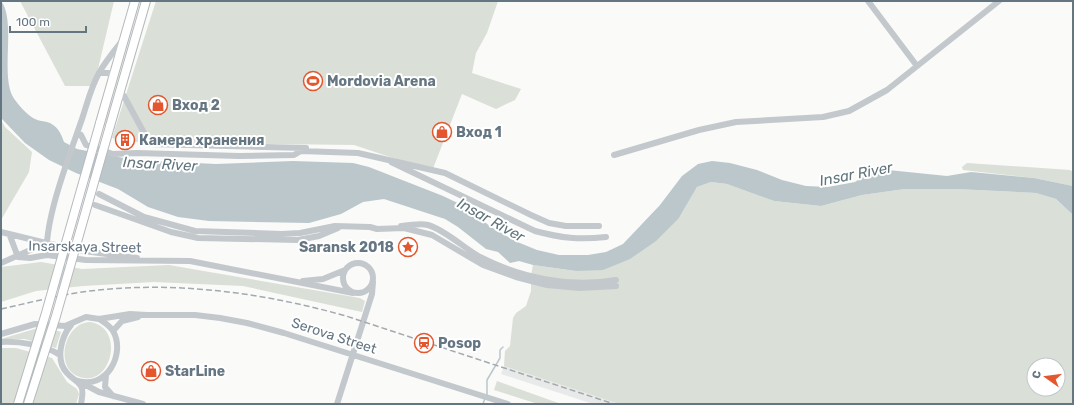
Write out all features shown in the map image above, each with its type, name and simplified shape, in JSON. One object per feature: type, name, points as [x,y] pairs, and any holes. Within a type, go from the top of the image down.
[{"type":"main road","points":[[18,404],[46,313],[134,1]]},
{"type":"main road","points":[[28,404],[56,316],[146,1]]},
{"type":"street","points":[[868,1],[917,66]]},
{"type":"street","points":[[614,155],[700,130],[736,122],[823,117],[849,111],[887,90],[999,1]]},
{"type":"street","points":[[47,255],[46,244],[64,173],[98,73],[124,37]]},
{"type":"street","points":[[98,73],[109,73],[112,78]]},
{"type":"street","points":[[124,96],[150,144],[359,149],[535,231],[557,237],[582,240],[606,237]]},
{"type":"street","points":[[81,135],[86,145],[113,154],[137,153],[239,156],[294,155],[301,151],[358,153],[445,173],[531,216],[549,223],[578,227],[599,226]]},
{"type":"street","points":[[99,194],[144,217],[195,231],[282,234],[344,226],[387,229],[404,228],[432,235],[483,265],[516,277],[547,285],[580,288],[616,283]]},
{"type":"street","points":[[103,208],[106,197]]},
{"type":"street","points":[[95,206],[171,232],[198,238],[298,240],[319,236],[344,226]]},
{"type":"street","points":[[1,232],[10,236],[46,244]]},
{"type":"street","points":[[10,236],[18,257]]},
{"type":"street","name":"Insarskaya Street","points":[[1,264],[18,257],[30,249],[46,244],[84,251],[153,260],[209,264],[355,293]]},
{"type":"street","name":"Insarskaya Street","points":[[18,257],[30,258],[47,255],[122,262],[153,260]]},
{"type":"street","points":[[337,404],[372,294],[370,269],[362,264],[353,264],[346,270],[344,283],[355,293],[364,297],[368,305]]},
{"type":"street","name":"Insarskaya Street","points":[[297,281],[324,279],[346,270]]},
{"type":"street","points":[[355,293],[368,289],[372,282]]},
{"type":"street","name":"Serova Street","points":[[1,334],[35,324],[61,326],[72,325],[81,318],[93,317],[99,319],[130,314],[195,315],[247,323],[353,354],[508,404]]},
{"type":"street","name":"Serova Street","points":[[113,331],[125,320],[147,315]]},
{"type":"street","points":[[77,380],[95,382],[106,375],[113,364],[116,351],[113,331],[99,319]]},
{"type":"street","points":[[72,325],[64,337],[60,355],[65,371],[77,380],[99,392],[143,404]]},
{"type":"street","points":[[1,342],[25,344],[51,350],[60,355]]},
{"type":"street","points":[[106,375],[105,387],[113,396]]},
{"type":"street","points":[[77,380],[81,386],[81,404]]},
{"type":"shaded area","points":[[20,1],[114,1],[94,86],[65,86]]},
{"type":"shaded area","name":"Mordovia Arena","points":[[156,1],[498,1],[487,33],[476,53],[472,73],[521,89],[515,100],[496,109],[462,94],[432,171],[354,145],[133,142],[112,138]]},
{"type":"shaded area","points":[[1,120],[5,127],[32,152],[29,172],[1,220]]},
{"type":"shaded area","points":[[967,163],[1070,170],[1073,172],[1073,186],[1034,178],[963,170],[962,167]]},
{"type":"shaded area","points":[[711,182],[727,184],[774,201],[821,206],[862,195],[905,189],[956,189],[1036,193],[1056,199],[1073,215],[1073,404],[619,404],[504,366],[505,351],[510,346],[513,318],[516,313],[526,306],[531,291],[531,275],[533,265],[576,271],[679,218],[697,187]]},
{"type":"shaded area","points":[[41,262],[82,269],[169,265],[360,298],[365,301],[362,312],[243,286],[154,282],[83,286],[36,291],[1,302],[1,267]]},
{"type":"shaded area","points":[[90,322],[101,326],[107,333],[111,343],[111,353],[108,363],[102,372],[94,377],[84,378],[74,374],[68,368],[65,359],[65,349],[68,339],[73,331],[80,325]]},
{"type":"shaded area","points":[[38,328],[49,328],[61,332],[56,348],[25,339],[1,339]]},
{"type":"shaded area","points":[[1,348],[16,348],[52,358],[67,382],[77,389],[79,394],[76,404],[1,404]]},
{"type":"shaded area","points":[[504,366],[619,404],[593,404],[501,374]]},
{"type":"shaded area","points":[[497,381],[561,404],[538,404],[494,390]]},
{"type":"water","name":"Insar River","points":[[1,1],[8,20],[8,73],[12,95],[29,115],[37,120],[47,122],[56,127],[64,142],[77,149],[134,160],[216,164],[293,161],[353,163],[369,167],[443,196],[464,206],[491,227],[515,241],[537,250],[559,255],[588,255],[606,252],[623,244],[660,205],[682,176],[698,164],[712,161],[730,163],[757,170],[782,180],[806,186],[828,187],[855,182],[874,170],[947,176],[971,172],[1034,178],[1073,186],[1073,215],[1056,199],[1036,193],[956,189],[905,189],[862,195],[821,206],[774,201],[727,184],[711,182],[697,187],[679,218],[656,241],[630,259],[603,270],[576,271],[533,265],[519,261],[510,263],[498,252],[486,249],[458,227],[445,219],[384,199],[363,202],[341,214],[309,223],[209,221],[178,217],[148,207],[118,189],[76,173],[49,160],[25,143],[2,119]]},
{"type":"waterway","points":[[487,395],[487,380],[500,358],[500,350],[503,347]]},
{"type":"waterway","points":[[483,404],[485,398]]},
{"type":"railway","points":[[1,309],[82,292],[148,287],[215,290],[281,300],[346,316],[614,404]]},
{"type":"place","name":"Mordovia Arena","points":[[313,81]]},
{"type":"place","name":"Вход 2","points":[[158,105]]},
{"type":"place","name":"Вход 1","points":[[442,132]]},
{"type":"place","name":"Камера хранения","points":[[125,140]]},
{"type":"place","name":"Saransk 2018","points":[[408,247]]},
{"type":"place","name":"Posop","points":[[424,343]]},
{"type":"place","name":"StarLine","points":[[151,371]]}]
